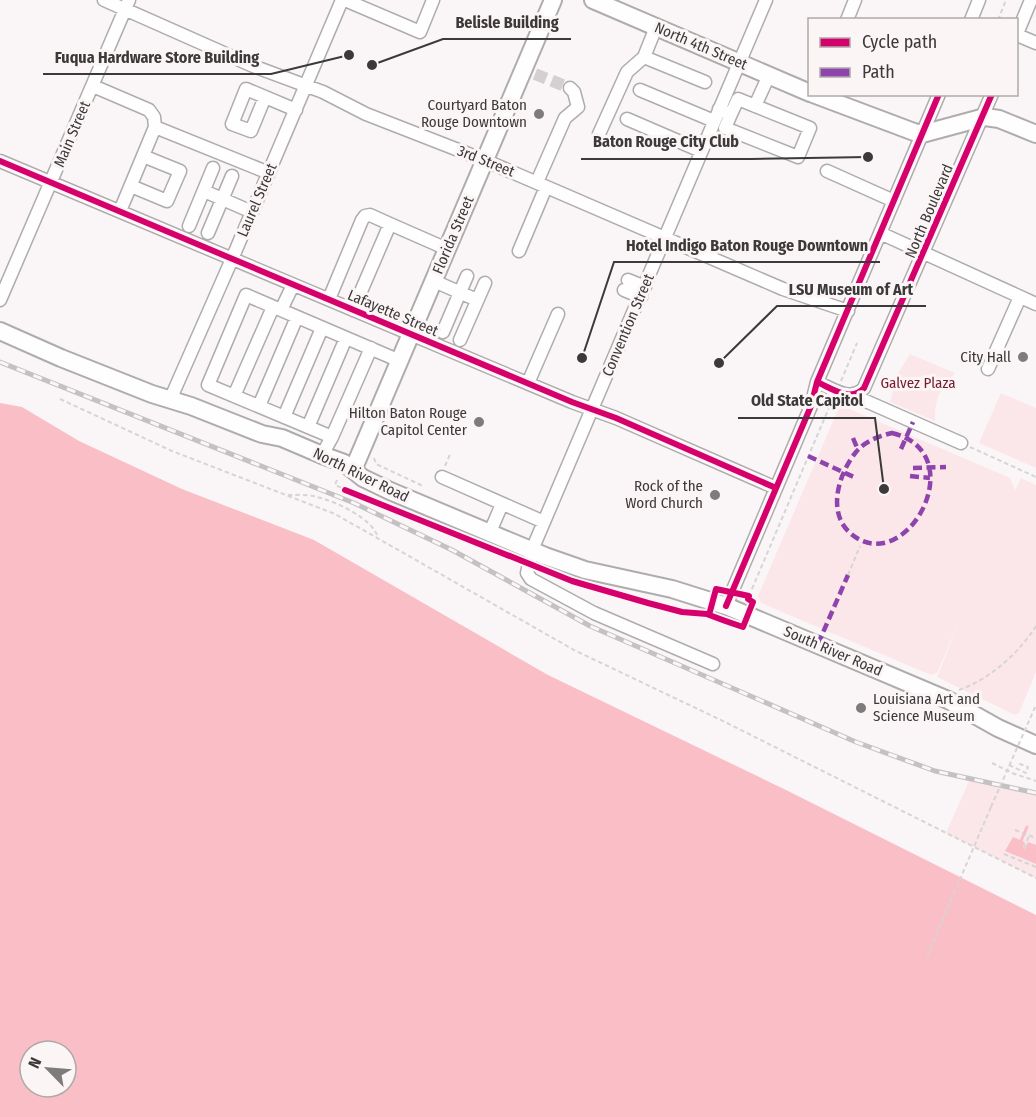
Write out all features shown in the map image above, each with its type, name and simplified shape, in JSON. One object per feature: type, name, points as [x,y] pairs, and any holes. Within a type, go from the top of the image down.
[{"type":"main road","name":"Florida Street","points":[[353,470],[484,160],[529,72],[553,0]]},
{"type":"main road","name":"North 4th Street","points":[[593,0],[808,92]]},
{"type":"main road","name":"North 4th Street","points":[[818,96],[922,134]]},
{"type":"main road","points":[[922,134],[982,117],[994,118],[1036,134]]},
{"type":"main road","name":"North River Road","points":[[0,331],[104,376],[262,434],[282,438],[344,463],[363,478],[579,568],[729,599]]},
{"type":"main road","name":"South River Road","points":[[729,599],[748,615],[948,700],[998,728],[1036,745]]},
{"type":"street","name":"3rd Street","points":[[104,0],[127,4],[253,66],[323,92],[366,114],[542,184],[783,289],[848,311]]},
{"type":"street","points":[[344,0],[420,32],[430,1]]},
{"type":"street","name":"Laurel Street","points":[[170,400],[344,0]]},
{"type":"street","name":"Convention Street","points":[[532,550],[766,0]]},
{"type":"street","points":[[848,18],[855,0]]},
{"type":"street","points":[[972,18],[979,0]]},
{"type":"street","points":[[1018,32],[1031,0]]},
{"type":"street","name":"Main Street","points":[[0,300],[127,4]]},
{"type":"street","points":[[599,134],[627,72],[644,57],[656,27]]},
{"type":"street","points":[[1018,35],[1036,43]]},
{"type":"street","points":[[644,57],[705,82]]},
{"type":"street","points":[[755,106],[769,75]]},
{"type":"street","points":[[93,86],[149,110],[154,117],[155,127],[120,211]]},
{"type":"street","points":[[519,251],[565,118],[578,107],[574,92],[570,88]]},
{"type":"street","points":[[640,90],[716,115],[731,114]]},
{"type":"street","points":[[729,599],[811,406],[817,382],[938,96]]},
{"type":"street","name":"North Boulevard","points":[[852,395],[861,392],[866,385],[991,96]]},
{"type":"street","points":[[265,97],[296,110]]},
{"type":"street","points":[[738,99],[810,128],[798,157],[725,129],[731,114],[738,99]]},
{"type":"street","points":[[627,119],[702,151]]},
{"type":"street","points":[[155,127],[269,173]]},
{"type":"street","points":[[131,186],[167,201],[180,171],[143,156]]},
{"type":"street","name":"Lafayette Street","points":[[0,161],[592,408],[777,488]]},
{"type":"street","points":[[189,226],[213,168]]},
{"type":"street","points":[[827,171],[894,201]]},
{"type":"street","points":[[208,234],[232,176]]},
{"type":"street","points":[[204,191],[252,212]]},
{"type":"street","points":[[328,299],[363,218],[370,215],[447,249]]},
{"type":"street","points":[[353,310],[390,224]]},
{"type":"street","points":[[880,233],[1036,304]]},
{"type":"street","points":[[443,332],[467,276]]},
{"type":"street","points":[[434,281],[477,300]]},
{"type":"street","points":[[460,340],[485,283]]},
{"type":"street","points":[[234,396],[277,308],[293,285]]},
{"type":"street","points":[[626,285],[643,292]]},
{"type":"street","points":[[332,437],[208,385],[246,295],[399,361]]},
{"type":"street","points":[[988,369],[1020,297]]},
{"type":"street","points":[[528,383],[558,314]]},
{"type":"street","points":[[259,406],[297,317]]},
{"type":"street","points":[[284,417],[322,328]]},
{"type":"street","points":[[308,427],[346,338]]},
{"type":"street","points":[[322,454],[332,437],[371,348]]},
{"type":"street","points":[[817,382],[962,443]]},
{"type":"street","points":[[442,477],[544,522]]},
{"type":"street","points":[[490,532],[502,504]]},
{"type":"street","points":[[532,550],[527,573],[531,579],[585,609],[713,664]]},
{"type":"path","points":[[999,18],[1006,0]]},
{"type":"path","points":[[841,381],[857,343]]},
{"type":"path","points":[[60,399],[172,451],[335,514],[574,650],[727,723],[1036,878]]},
{"type":"path","points":[[748,615],[753,602],[748,599],[749,596],[832,401]]},
{"type":"path","points":[[962,443],[1036,477]]},
{"type":"path","points":[[374,457],[373,462],[421,485],[415,501]]},
{"type":"path","points":[[337,480],[334,485],[357,492],[398,511]]},
{"type":"path","points":[[286,495],[317,497],[359,516],[374,528],[378,538]]},
{"type":"path","points":[[848,575],[860,546]]},
{"type":"path","points":[[729,599],[749,596]]},
{"type":"path","points":[[958,690],[976,682],[1002,665],[1028,639],[1036,626]]},
{"type":"path","points":[[927,956],[1036,705]]},
{"type":"path","points":[[1009,765],[1026,773],[1028,767],[1020,764],[1021,762]]},
{"type":"path","points":[[992,763],[1036,781]]},
{"type":"path","points":[[1015,830],[1036,838]]},
{"type":"path","points":[[1024,848],[1029,836]]},
{"type":"path","points":[[1004,854],[1036,867]]},
{"type":"green space","name":"Galvez Plaza","points":[[910,354],[955,373],[939,395],[935,421],[890,402],[897,375]]},
{"type":"green space","points":[[1001,393],[1036,408],[1036,468],[979,443]]},
{"type":"green space","points":[[840,405],[1010,478],[1015,490],[1021,478],[1036,485],[1036,672],[1019,713],[1015,715],[937,677],[960,619],[937,673],[931,675],[761,603],[758,596]]},
{"type":"green space","points":[[970,779],[1036,792],[1036,878],[946,833]]},
{"type":"shaded area","points":[[0,403],[22,407],[79,441],[182,489],[314,540],[548,675],[786,790],[1036,915],[1036,1117],[0,1117]]},
{"type":"shaded area","points":[[1013,837],[1025,842],[1023,847],[1025,849],[1028,842],[1036,845],[1036,864],[1005,851]]},
{"type":"waterway","points":[[1021,841],[1027,827]]},
{"type":"tunnel","points":[[535,74],[570,88]]},
{"type":"railway","points":[[0,362],[354,503],[452,550],[590,626],[856,742],[935,771],[1036,793]]},
{"type":"marked path","points":[[901,449],[913,422]]},
{"type":"marked path","points":[[892,433],[917,445],[928,464],[930,487],[923,509],[909,528],[891,541],[870,543],[849,532],[842,523],[838,514],[838,492],[845,470],[856,452],[872,439],[892,433]]},
{"type":"marked path","points":[[853,438],[858,450]]},
{"type":"marked path","points":[[808,456],[856,478]]},
{"type":"marked path","points":[[913,468],[946,467]]},
{"type":"marked path","points":[[910,476],[930,478]]},
{"type":"marked path","points":[[818,644],[848,575]]},
{"type":"cycle path","points":[[726,606],[811,406],[817,382],[938,96]]},
{"type":"cycle path","points":[[817,382],[847,394],[859,392],[864,388],[991,96]]},
{"type":"cycle path","points":[[0,161],[572,402],[616,418],[776,488]]},
{"type":"cycle path","points":[[345,490],[572,581],[648,603],[682,612],[707,614],[712,616],[720,619],[743,627],[753,602],[748,599],[749,596],[716,589],[709,615]]},
{"type":"place","name":"Fuqua Hardware Store Building","points":[[349,55]]},
{"type":"place","name":"Belisle Building","points":[[372,65]]},
{"type":"place","name":"Courtyard Baton Rouge Downtown","points":[[539,114]]},
{"type":"place","name":"Baton Rouge City Club","points":[[868,157]]},
{"type":"place","name":"City Hall","points":[[1023,357]]},
{"type":"place","name":"Hotel Indigo Baton Rouge Downtown","points":[[582,358]]},
{"type":"place","name":"LSU Museum of Art","points":[[719,363]]},
{"type":"place","name":"Hilton Baton Rouge Capitol Center","points":[[479,422]]},
{"type":"place","name":"Old State Capitol","points":[[884,489]]},
{"type":"place","name":"Rock of the Word Church","points":[[715,495]]},
{"type":"place","name":"Louisiana Art and Science Museum","points":[[861,708]]}]
